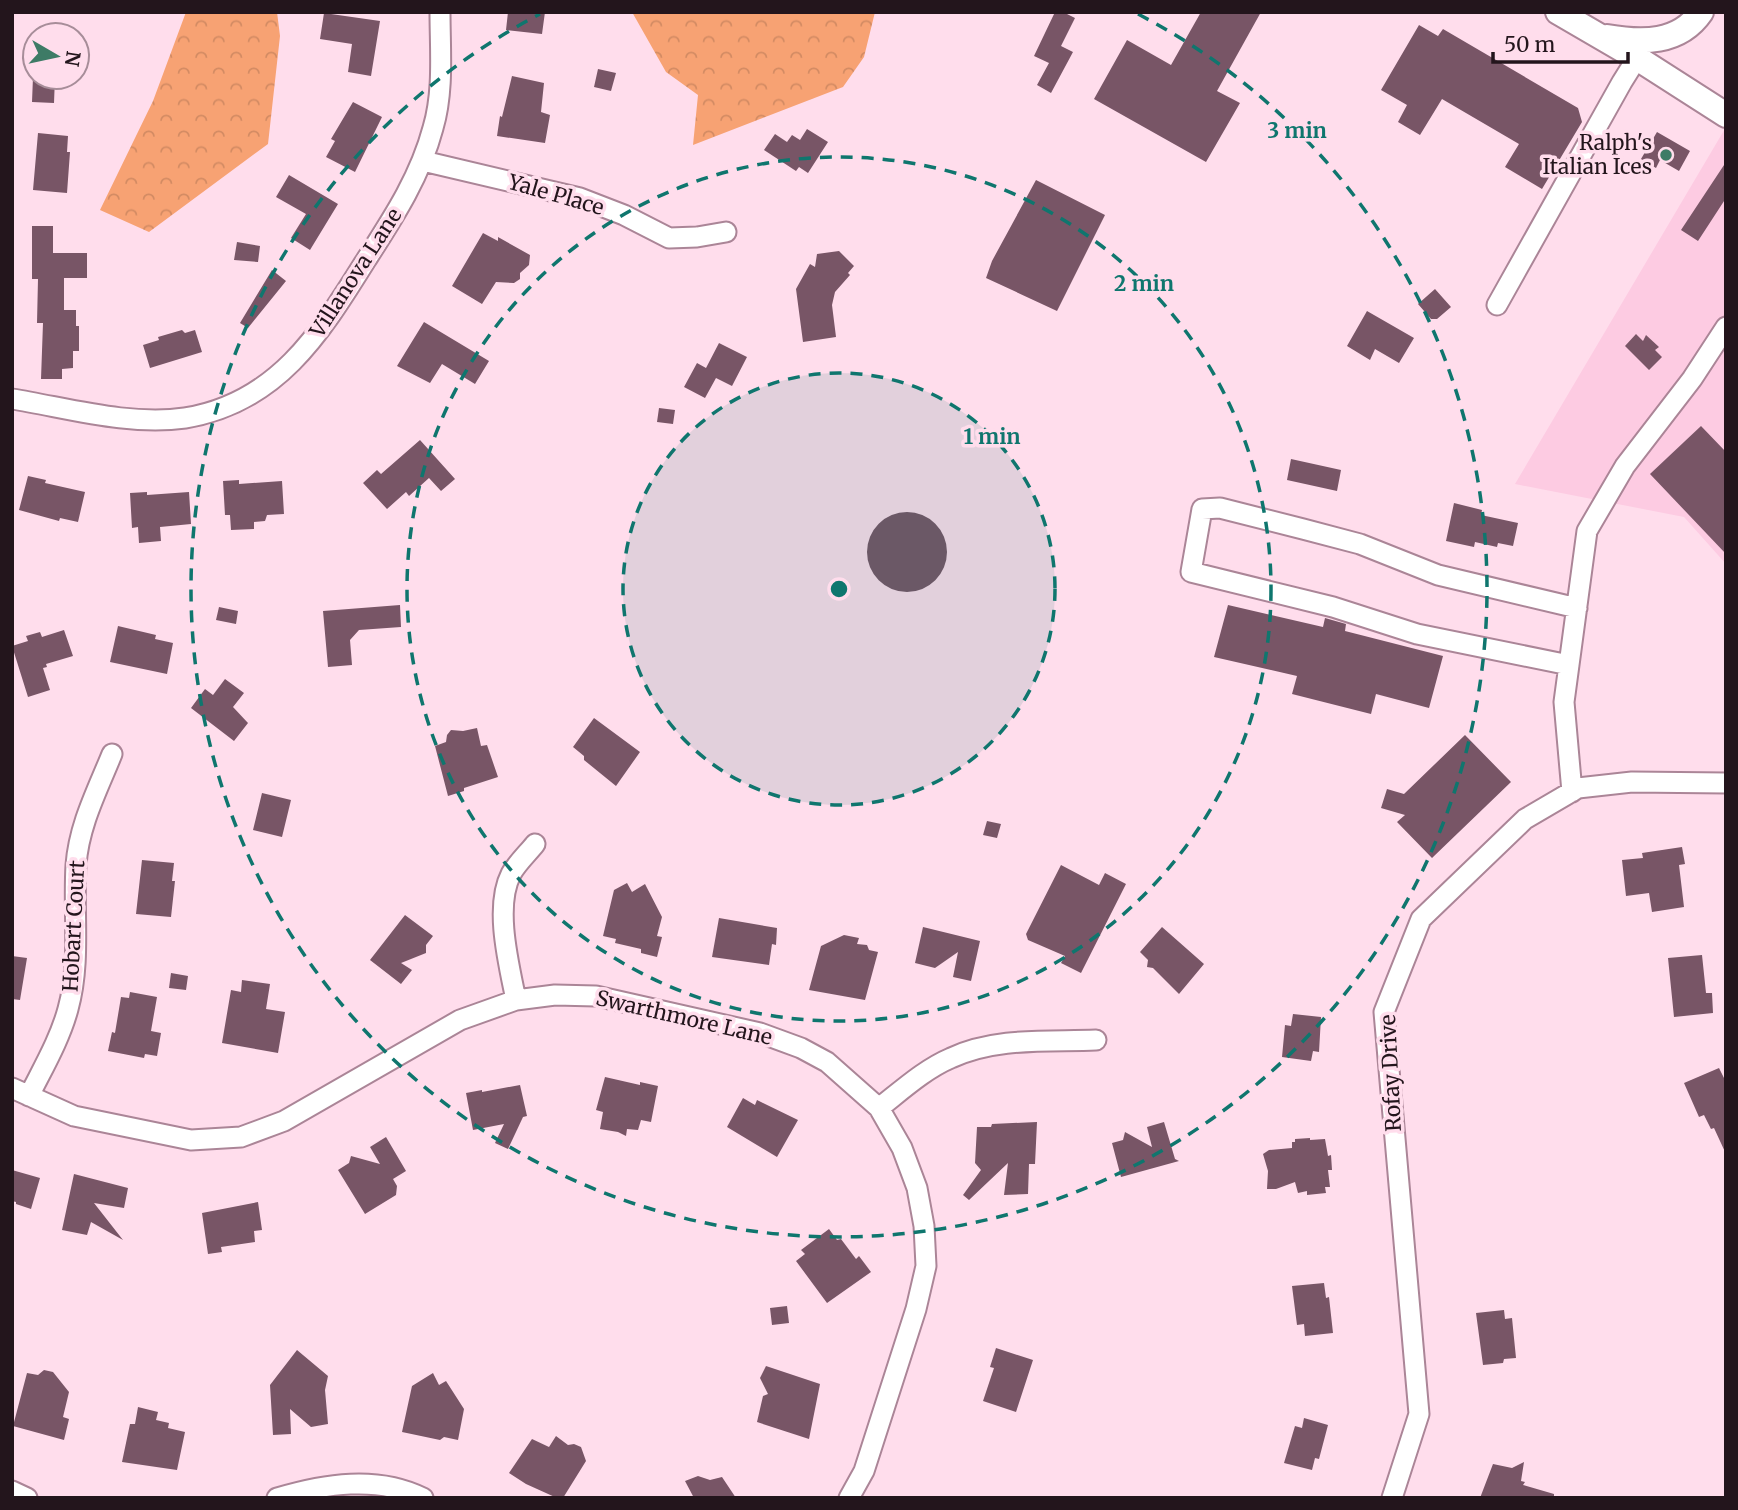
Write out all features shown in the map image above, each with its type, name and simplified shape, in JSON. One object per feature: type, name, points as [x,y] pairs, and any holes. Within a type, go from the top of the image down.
[{"type":"main road","points":[[1558,12],[1726,115]]},
{"type":"main road","points":[[1599,36],[1634,41],[1660,39],[1689,28],[1701,12]]},
{"type":"street","name":"Villanova Lane","points":[[12,399],[155,421],[187,417],[224,408],[261,388],[293,362],[322,330],[400,208],[423,161],[434,126],[440,91],[440,12]]},
{"type":"street","points":[[1497,305],[1637,58]]},
{"type":"street","name":"Yale Place","points":[[423,161],[580,198],[624,215],[669,238],[726,232]]},
{"type":"street","points":[[1572,792],[1564,702],[1587,531],[1625,466],[1692,379],[1726,327]]},
{"type":"street","points":[[1569,665],[1417,634],[1333,607],[1191,572],[1202,509],[1220,508],[1303,528],[1360,544],[1437,575],[1577,608]]},
{"type":"street","name":"Hobart Court","points":[[21,1092],[51,1052],[68,1009],[75,970],[76,864],[83,822],[112,754]]},
{"type":"street","name":"Rofay Drive","points":[[1392,1498],[1419,1414],[1384,1012],[1421,919],[1525,819],[1578,788],[1632,782],[1726,783]]},
{"type":"street","points":[[516,999],[507,954],[504,920],[506,890],[512,873],[535,844]]},
{"type":"street","name":"Swarthmore Lane","points":[[21,1092],[74,1116],[191,1140],[241,1137],[284,1121],[460,1020],[516,999],[555,995],[596,996],[760,1032],[800,1048],[827,1062],[879,1108],[901,1148],[917,1188],[924,1226],[926,1266],[916,1309],[864,1471],[849,1498]]},
{"type":"street","points":[[879,1108],[917,1079],[951,1058],[1010,1042],[1096,1040]]},
{"type":"street","points":[[277,1498],[304,1490],[344,1484],[382,1485],[423,1498]]},
{"type":"street","points":[[12,1491],[27,1498]]},
{"type":"shaded area","points":[[1726,127],[1726,564],[1684,517],[1515,484]]},
{"type":"green space","points":[[186,12],[277,12],[280,36],[268,144],[149,232],[100,210],[153,101]]},
{"type":"green space","points":[[632,12],[875,12],[864,57],[843,87],[693,145],[698,95],[666,72]]},
{"type":"building","points":[[508,12],[545,12],[542,34],[506,30]]},
{"type":"building","points":[[1055,12],[1063,12],[1075,18],[1061,46],[1073,52],[1051,93],[1037,85],[1049,63],[1034,56]]},
{"type":"building","points":[[1201,12],[1261,12],[1217,91],[1240,103],[1206,162],[1094,99],[1127,40],[1171,65]]},
{"type":"building","points":[[324,13],[380,21],[371,76],[348,72],[352,44],[320,39]]},
{"type":"building","points":[[1419,25],[1438,36],[1443,29],[1578,108],[1582,122],[1542,189],[1505,167],[1519,144],[1442,99],[1420,135],[1398,122],[1407,105],[1381,90]]},
{"type":"building","points":[[598,69],[616,73],[611,91],[594,87]]},
{"type":"building","points":[[512,76],[544,83],[541,112],[550,115],[545,143],[497,136]]},
{"type":"building","points":[[32,91],[54,91],[54,103],[32,102]]},
{"type":"building","points":[[353,102],[382,117],[355,172],[326,157],[335,141],[331,139]]},
{"type":"building","points":[[807,129],[828,142],[808,173],[799,167],[796,171],[764,150],[775,134],[787,142],[792,135],[800,140]]},
{"type":"building","name":"Ralph's Italian Ices","points":[[1657,132],[1690,151],[1679,171],[1660,160],[1656,168],[1641,159]]},
{"type":"building","points":[[38,133],[68,136],[67,152],[70,152],[67,193],[33,190]]},
{"type":"building","points":[[1726,162],[1726,198],[1698,241],[1681,230]]},
{"type":"building","points":[[289,175],[338,204],[310,250],[291,238],[306,214],[276,197]]},
{"type":"building","points":[[1036,180],[1105,215],[1057,311],[986,278],[992,261]]},
{"type":"building","points":[[32,226],[53,226],[53,253],[87,253],[87,278],[64,278],[64,310],[76,310],[79,351],[73,351],[73,368],[62,369],[62,379],[41,379],[43,323],[37,323],[38,279],[32,279]]},
{"type":"building","points":[[483,233],[498,241],[498,237],[530,255],[529,265],[520,273],[520,279],[514,283],[496,282],[482,304],[452,286]]},
{"type":"building","points":[[237,242],[260,246],[258,262],[234,260]]},
{"type":"building","points":[[839,251],[854,266],[835,292],[832,305],[836,337],[803,342],[796,289],[810,264],[815,267],[817,254]]},
{"type":"building","points":[[272,270],[286,281],[248,328],[240,323]]},
{"type":"building","points":[[1435,289],[1451,307],[1437,319],[1431,319],[1418,304]]},
{"type":"building","points":[[1367,311],[1414,338],[1399,363],[1375,349],[1370,360],[1347,346]]},
{"type":"building","points":[[424,322],[489,361],[475,384],[442,364],[430,383],[397,366]]},
{"type":"building","points":[[182,330],[185,333],[195,330],[202,352],[150,368],[143,345]]},
{"type":"building","points":[[1636,334],[1643,341],[1646,335],[1659,347],[1655,350],[1662,357],[1649,370],[1625,346]]},
{"type":"building","points":[[719,343],[747,357],[732,386],[716,378],[705,398],[684,387],[697,363],[706,368]]},
{"type":"building","points":[[659,408],[675,410],[673,424],[657,422]]},
{"type":"building","points":[[1701,426],[1726,452],[1726,554],[1650,474]]},
{"type":"building","points":[[420,440],[455,479],[441,491],[429,478],[409,496],[406,492],[387,509],[363,483],[377,470],[381,474]]},
{"type":"building","points":[[1291,459],[1341,470],[1337,491],[1287,480]]},
{"type":"building","points":[[28,476],[46,480],[45,483],[85,492],[78,522],[60,518],[59,521],[19,510]]},
{"type":"building","points":[[239,480],[239,484],[282,481],[284,514],[267,515],[265,521],[254,522],[254,529],[231,530],[230,515],[225,515],[223,481]]},
{"type":"building","points":[[147,492],[147,495],[189,492],[191,524],[160,527],[161,541],[139,543],[138,527],[132,528],[130,493]]},
{"type":"building","points":[[1454,503],[1482,510],[1481,515],[1518,523],[1513,546],[1498,543],[1497,547],[1475,542],[1474,547],[1446,541]]},
{"type":"building","points":[[907,512],[922,515],[935,524],[944,537],[947,552],[944,567],[935,580],[922,589],[907,592],[892,589],[879,580],[870,567],[867,552],[870,537],[879,524],[892,515]]},
{"type":"building","points":[[400,605],[401,627],[359,630],[350,640],[352,665],[328,667],[323,611]]},
{"type":"building","points":[[1228,605],[1323,627],[1325,618],[1346,624],[1345,631],[1443,656],[1429,708],[1376,694],[1371,714],[1292,694],[1297,676],[1214,657]]},
{"type":"building","points":[[219,607],[238,611],[236,624],[216,620]]},
{"type":"building","points":[[118,626],[156,635],[155,639],[173,643],[167,674],[110,662]]},
{"type":"building","points":[[64,630],[73,656],[46,664],[47,667],[43,668],[50,690],[28,697],[12,646],[28,641],[26,636],[40,632],[42,637]]},
{"type":"building","points":[[225,679],[244,693],[233,707],[248,723],[234,741],[191,708],[205,689],[213,695]]},
{"type":"building","points":[[594,718],[640,752],[616,786],[584,760],[584,756],[573,747]]},
{"type":"building","points":[[477,728],[481,746],[487,745],[498,777],[448,796],[435,746],[446,742],[451,730]]},
{"type":"building","points":[[1465,735],[1511,782],[1432,858],[1397,822],[1405,815],[1381,808],[1387,789],[1404,794]]},
{"type":"building","points":[[262,793],[291,800],[282,837],[253,830]]},
{"type":"building","points":[[987,821],[1001,824],[997,838],[983,835]]},
{"type":"building","points":[[1682,847],[1685,864],[1679,865],[1684,907],[1652,912],[1649,893],[1626,896],[1622,860],[1643,858],[1642,853]]},
{"type":"building","points":[[142,860],[174,863],[171,917],[136,914]]},
{"type":"building","points":[[1061,865],[1099,885],[1105,873],[1126,884],[1081,973],[1061,963],[1065,956],[1028,940],[1026,934]]},
{"type":"building","points":[[627,883],[632,892],[645,884],[662,917],[657,936],[662,937],[657,957],[641,953],[641,949],[615,943],[616,939],[603,936],[614,890]]},
{"type":"building","points":[[405,915],[433,936],[426,945],[426,953],[401,963],[412,970],[401,984],[370,960]]},
{"type":"building","points":[[719,918],[777,928],[776,945],[772,944],[769,965],[712,957]]},
{"type":"building","points":[[923,927],[980,941],[971,981],[953,977],[958,952],[935,968],[915,963]]},
{"type":"building","points":[[1162,927],[1204,964],[1179,994],[1153,968],[1147,967],[1148,960],[1140,952]]},
{"type":"building","points":[[844,935],[859,938],[857,944],[867,945],[869,950],[878,952],[865,1000],[809,990],[821,946]]},
{"type":"building","points":[[1702,955],[1706,993],[1712,993],[1713,1013],[1674,1017],[1668,958]]},
{"type":"building","points":[[12,956],[27,958],[20,1000],[12,999]]},
{"type":"building","points":[[171,973],[188,976],[186,990],[169,988]]},
{"type":"building","points":[[242,980],[270,984],[266,1009],[285,1012],[278,1053],[222,1043],[231,990],[241,992]]},
{"type":"building","points":[[130,992],[157,997],[151,1031],[161,1033],[157,1056],[145,1054],[144,1058],[108,1051],[112,1032],[115,1033],[121,997],[129,998]]},
{"type":"building","points":[[1293,1014],[1321,1017],[1319,1052],[1313,1051],[1311,1061],[1282,1057],[1285,1025],[1291,1026]]},
{"type":"building","points":[[1719,1068],[1726,1082],[1726,1154],[1714,1128],[1711,1129],[1704,1115],[1699,1117],[1684,1083]]},
{"type":"building","points":[[605,1077],[658,1086],[651,1122],[641,1120],[638,1130],[627,1129],[626,1136],[600,1129],[603,1112],[596,1110]]},
{"type":"building","points":[[520,1085],[527,1116],[523,1117],[508,1149],[495,1143],[504,1124],[473,1130],[466,1093]]},
{"type":"building","points":[[743,1098],[755,1105],[757,1100],[798,1120],[777,1157],[727,1127]]},
{"type":"building","points":[[1037,1122],[1035,1164],[1029,1164],[1028,1194],[1004,1195],[1008,1163],[969,1200],[963,1195],[981,1170],[975,1163],[977,1127]]},
{"type":"building","points":[[1164,1122],[1175,1159],[1179,1161],[1121,1177],[1112,1143],[1123,1140],[1125,1132],[1152,1147],[1147,1127]]},
{"type":"building","points":[[386,1137],[406,1171],[393,1179],[397,1186],[396,1195],[365,1214],[338,1170],[349,1163],[351,1156],[380,1164],[370,1147]]},
{"type":"building","points":[[1295,1139],[1325,1139],[1328,1156],[1331,1155],[1332,1170],[1328,1170],[1330,1187],[1325,1187],[1326,1193],[1298,1193],[1295,1182],[1276,1189],[1267,1189],[1268,1171],[1263,1154],[1269,1150],[1292,1148]]},
{"type":"building","points":[[12,1170],[40,1178],[31,1209],[12,1201]]},
{"type":"building","points":[[74,1174],[128,1188],[124,1208],[94,1203],[123,1240],[91,1222],[87,1235],[62,1230]]},
{"type":"building","points":[[258,1202],[262,1230],[254,1231],[255,1242],[221,1247],[222,1252],[208,1254],[202,1213]]},
{"type":"building","points":[[829,1229],[837,1240],[841,1239],[856,1259],[859,1256],[871,1272],[827,1303],[796,1261],[805,1254],[801,1250]]},
{"type":"building","points":[[1324,1283],[1326,1298],[1329,1297],[1333,1333],[1305,1336],[1304,1324],[1297,1325],[1292,1286]]},
{"type":"building","points":[[787,1306],[789,1323],[772,1325],[770,1308]]},
{"type":"building","points":[[1504,1310],[1505,1319],[1512,1318],[1516,1358],[1504,1359],[1503,1363],[1483,1365],[1476,1313]]},
{"type":"building","points":[[996,1348],[1033,1360],[1016,1412],[983,1401],[994,1368],[990,1367]]},
{"type":"building","points":[[297,1350],[328,1376],[325,1390],[328,1424],[311,1427],[290,1409],[291,1434],[273,1435],[270,1385]]},
{"type":"building","points":[[766,1366],[820,1384],[809,1439],[757,1422],[763,1396],[768,1394],[760,1378]]},
{"type":"building","points":[[44,1370],[53,1372],[69,1392],[63,1417],[69,1419],[64,1440],[13,1426],[27,1373],[38,1375]]},
{"type":"building","points":[[433,1373],[439,1385],[446,1381],[464,1409],[458,1440],[444,1437],[440,1440],[402,1432],[412,1386]]},
{"type":"building","points":[[138,1407],[158,1412],[156,1420],[169,1423],[168,1428],[185,1432],[177,1470],[122,1462],[130,1424],[135,1424]]},
{"type":"building","points":[[1304,1418],[1328,1425],[1319,1459],[1315,1458],[1312,1470],[1284,1463],[1295,1426],[1302,1428]]},
{"type":"building","points":[[556,1436],[568,1445],[581,1447],[586,1461],[563,1498],[557,1498],[526,1484],[509,1473],[532,1439],[549,1447]]},
{"type":"building","points":[[1524,1462],[1521,1481],[1525,1482],[1523,1485],[1554,1494],[1554,1498],[1480,1498],[1493,1464],[1512,1468]]},
{"type":"building","points":[[698,1476],[710,1480],[722,1477],[736,1498],[694,1498],[685,1481]]},
{"type":"place","name":"Ralph's Italian Ices","points":[[1666,155]]}]
